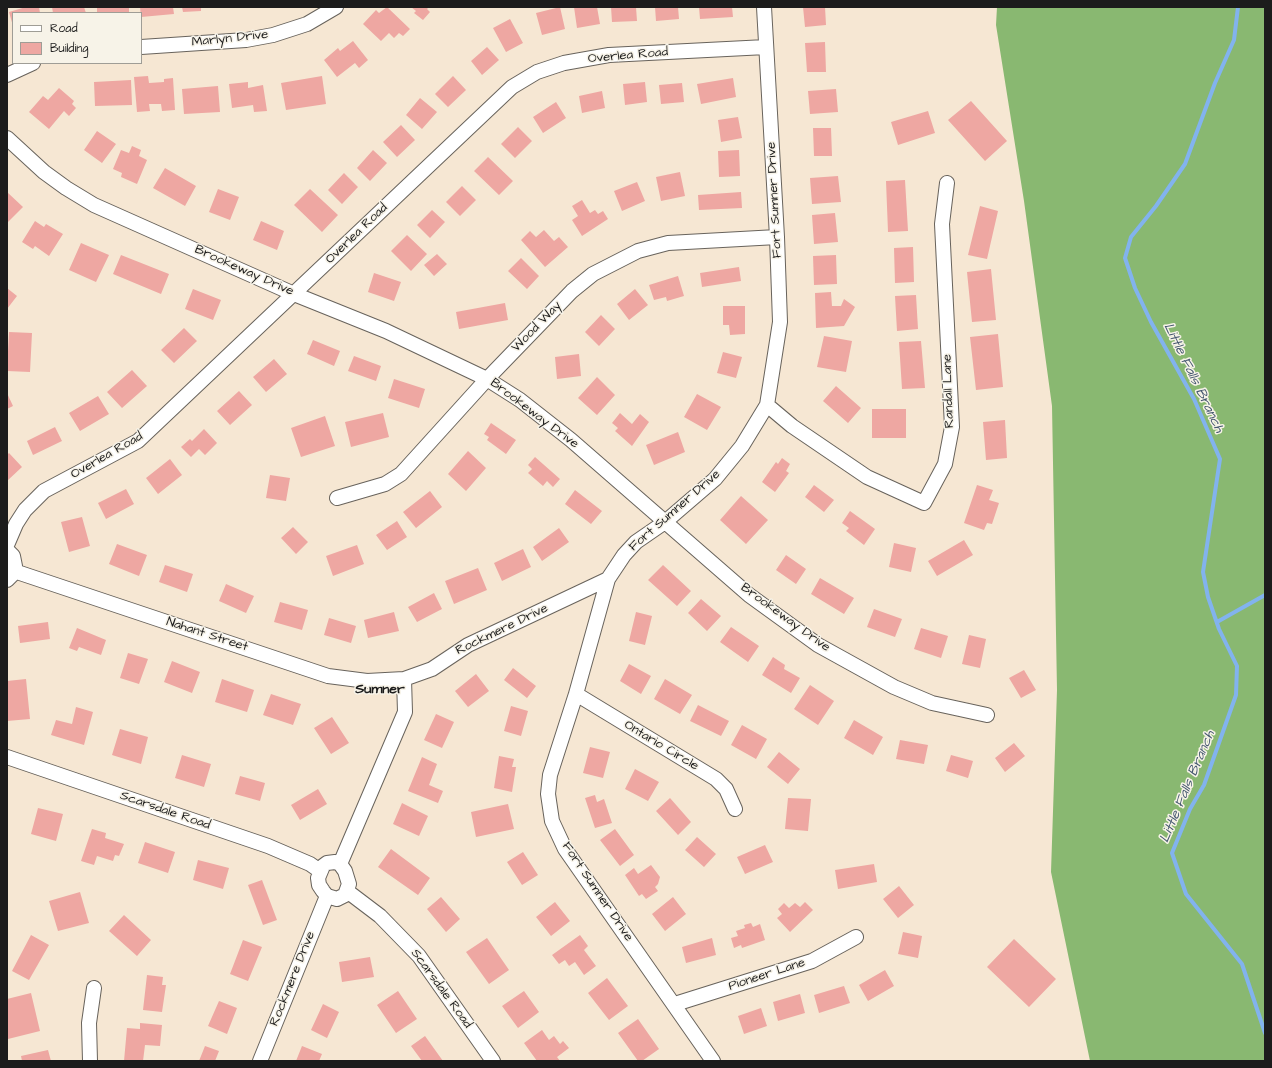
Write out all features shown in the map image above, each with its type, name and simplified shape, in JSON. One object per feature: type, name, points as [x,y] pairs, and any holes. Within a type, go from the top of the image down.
[{"type":"street","name":"Marlyn Drive","points":[[142,47],[246,40],[273,36],[307,24],[336,7]]},
{"type":"street","name":"Fort Sumner Drive","points":[[713,1061],[675,1004],[565,849],[552,821],[548,794],[550,775],[576,694],[608,579],[624,555],[636,542],[665,522],[715,479],[742,446],[767,405],[780,322],[777,237],[764,7]]},
{"type":"street","name":"Overlea Road","points":[[7,545],[16,524],[25,510],[44,491],[138,441],[512,87],[537,72],[564,63],[609,55],[766,47]]},
{"type":"street","points":[[7,75],[31,64]]},
{"type":"street","name":"Brookeway Drive","points":[[7,138],[44,172],[66,188],[94,205],[294,294],[386,331],[487,379],[520,400],[571,440],[749,595],[818,645],[894,687],[932,703],[987,715]]},
{"type":"street","name":"Randall Lane","points":[[767,405],[792,426],[867,477],[924,503],[945,464],[952,427],[942,224],[947,183]]},
{"type":"street","name":"Wood Way","points":[[337,498],[385,484],[401,474],[487,379],[572,291],[593,274],[638,251],[668,243],[777,237]]},
{"type":"street","points":[[7,550],[15,561],[11,575]]},
{"type":"street","name":"Nahant Street","points":[[11,575],[328,676],[367,681],[404,679]]},
{"type":"street","name":"Rockmere Drive","points":[[404,679],[432,669],[468,645],[608,579]]},
{"type":"street","points":[[340,864],[405,712],[404,679]]},
{"type":"street","name":"Ontario Circle","points":[[576,694],[716,779],[726,790],[735,809]]},
{"type":"street","name":"Scarsdale Road","points":[[7,757],[268,846],[310,864],[320,871]]},
{"type":"street","points":[[335,862],[340,864],[348,877],[347,891],[342,898],[337,899],[327,896],[319,884],[320,871],[327,863],[335,862]]},
{"type":"street","name":"Scarsdale Road","points":[[347,891],[380,916],[419,956],[493,1061]]},
{"type":"street","name":"Rockmere Drive","points":[[260,1061],[327,896]]},
{"type":"street","name":"Pioneer Lane","points":[[675,1004],[812,961],[856,937]]},
{"type":"street","points":[[90,1061],[88,1023],[94,988]]},
{"type":"green space","points":[[997,7],[1265,7],[1265,1061],[1090,1061],[1051,872],[1057,690],[1052,406],[1024,201],[996,25]]},
{"type":"building","points":[[26,7],[39,7],[40,12],[12,12],[12,22],[9,12]]},
{"type":"building","points":[[52,7],[84,7],[86,12],[53,12]]},
{"type":"building","points":[[97,7],[129,7],[129,12],[97,12]]},
{"type":"building","points":[[140,7],[173,7],[174,14],[142,17],[142,12],[140,12]]},
{"type":"building","points":[[182,7],[201,7],[201,11],[183,12]]},
{"type":"building","points":[[387,7],[410,29],[403,36],[399,33],[394,38],[389,33],[381,41],[363,24],[376,10],[379,13]]},
{"type":"building","points":[[411,7],[429,7],[427,9],[430,12],[423,20],[414,13],[416,11]]},
{"type":"building","points":[[560,7],[565,29],[542,35],[536,13]]},
{"type":"building","points":[[574,7],[597,7],[600,24],[577,28]]},
{"type":"building","points":[[611,7],[636,7],[637,21],[612,22]]},
{"type":"building","points":[[655,7],[678,7],[679,19],[656,21]]},
{"type":"building","points":[[699,7],[732,7],[733,17],[700,19]]},
{"type":"building","points":[[803,7],[825,7],[826,25],[805,27]]},
{"type":"building","points":[[510,19],[523,43],[506,52],[493,28]]},
{"type":"building","points":[[353,41],[368,60],[359,68],[355,63],[337,77],[324,60],[338,48],[340,51]]},
{"type":"building","points":[[825,42],[826,72],[807,72],[805,43]]},
{"type":"building","points":[[487,47],[499,60],[482,75],[471,61]]},
{"type":"building","points":[[148,76],[149,83],[164,82],[164,79],[173,78],[175,110],[162,111],[161,104],[149,104],[150,111],[137,112],[134,77]]},
{"type":"building","points":[[322,76],[326,104],[286,110],[281,83]]},
{"type":"building","points":[[453,76],[466,90],[448,107],[435,94]]},
{"type":"building","points":[[733,78],[736,97],[701,104],[697,84]]},
{"type":"building","points":[[131,80],[132,105],[95,106],[94,82]]},
{"type":"building","points":[[248,82],[248,88],[263,85],[267,111],[254,112],[253,105],[232,108],[229,84]]},
{"type":"building","points":[[645,82],[647,102],[625,105],[623,84]]},
{"type":"building","points":[[682,83],[684,102],[661,104],[659,85]]},
{"type":"building","points":[[218,86],[220,112],[184,114],[182,89]]},
{"type":"building","points":[[59,88],[74,101],[72,104],[76,108],[69,116],[64,111],[49,129],[29,112],[43,96],[48,100]]},
{"type":"building","points":[[836,89],[838,112],[810,114],[808,91]]},
{"type":"building","points":[[602,91],[605,108],[582,113],[579,96]]},
{"type":"building","points":[[420,98],[437,112],[422,129],[406,115]]},
{"type":"building","points":[[971,101],[1007,141],[985,161],[948,120]]},
{"type":"building","points":[[556,102],[566,118],[543,133],[533,117]]},
{"type":"building","points":[[928,111],[935,133],[898,145],[891,122]]},
{"type":"building","points":[[738,117],[742,138],[721,142],[718,120]]},
{"type":"building","points":[[401,125],[415,140],[397,157],[383,142]]},
{"type":"building","points":[[518,127],[532,141],[515,158],[501,144]]},
{"type":"building","points":[[813,128],[831,128],[832,156],[814,156]]},
{"type":"building","points":[[97,131],[116,144],[102,163],[84,150]]},
{"type":"building","points":[[132,146],[141,150],[139,156],[147,160],[137,184],[121,177],[122,173],[113,169],[121,150],[129,153]]},
{"type":"building","points":[[373,150],[387,163],[370,181],[357,168]]},
{"type":"building","points":[[739,150],[740,176],[719,177],[718,151]]},
{"type":"building","points":[[488,157],[513,181],[499,195],[474,171]]},
{"type":"building","points":[[165,168],[196,186],[185,206],[153,188]]},
{"type":"building","points":[[680,172],[685,196],[661,201],[656,177]]},
{"type":"building","points":[[344,173],[358,187],[342,204],[328,190]]},
{"type":"building","points":[[838,176],[841,202],[812,204],[810,178]]},
{"type":"building","points":[[905,180],[908,231],[888,232],[886,181]]},
{"type":"building","points":[[637,182],[645,201],[622,211],[614,191]]},
{"type":"building","points":[[462,186],[476,200],[460,216],[446,202]]},
{"type":"building","points":[[218,189],[239,197],[230,220],[209,212]]},
{"type":"building","points":[[310,189],[338,215],[322,232],[294,205]]},
{"type":"building","points":[[7,192],[23,207],[7,223]]},
{"type":"building","points":[[741,192],[742,208],[699,210],[698,195]]},
{"type":"building","points":[[582,200],[590,213],[595,210],[598,214],[603,211],[608,219],[582,236],[572,220],[578,216],[572,206]]},
{"type":"building","points":[[980,206],[998,211],[987,259],[968,255]]},
{"type":"building","points":[[432,210],[445,222],[430,238],[417,225]]},
{"type":"building","points":[[835,213],[838,242],[814,244],[812,215]]},
{"type":"building","points":[[35,221],[44,227],[46,224],[63,234],[49,256],[35,246],[33,249],[22,242]]},
{"type":"building","points":[[261,221],[284,231],[277,250],[253,240]]},
{"type":"building","points":[[544,230],[554,241],[559,237],[568,247],[545,267],[521,240],[530,231],[536,237]]},
{"type":"building","points":[[407,235],[427,254],[411,271],[391,251]]},
{"type":"building","points":[[81,243],[109,255],[96,282],[69,270]]},
{"type":"building","points":[[913,247],[914,282],[895,283],[894,248]]},
{"type":"building","points":[[437,254],[447,264],[434,276],[424,265]]},
{"type":"building","points":[[121,255],[169,274],[161,294],[113,274]]},
{"type":"building","points":[[836,255],[837,284],[814,285],[813,256]]},
{"type":"building","points":[[521,258],[539,276],[527,289],[508,271]]},
{"type":"building","points":[[739,267],[741,281],[702,287],[700,273]]},
{"type":"building","points":[[991,269],[996,320],[972,322],[967,272]]},
{"type":"building","points":[[374,273],[401,282],[394,301],[368,292]]},
{"type":"building","points":[[678,276],[684,296],[667,301],[666,297],[654,300],[649,285]]},
{"type":"building","points":[[7,288],[17,296],[7,309]]},
{"type":"building","points":[[193,289],[221,300],[213,320],[185,309]]},
{"type":"building","points":[[635,289],[648,305],[629,320],[617,304]]},
{"type":"building","points":[[831,292],[832,306],[841,306],[844,299],[855,307],[844,326],[816,328],[815,293]]},
{"type":"building","points":[[916,295],[918,329],[897,331],[895,296]]},
{"type":"building","points":[[505,303],[508,320],[459,329],[456,312]]},
{"type":"building","points":[[723,306],[745,306],[745,334],[730,335],[729,325],[723,325]]},
{"type":"building","points":[[601,315],[615,329],[599,346],[585,332]]},
{"type":"building","points":[[184,328],[197,341],[174,363],[161,350]]},
{"type":"building","points":[[9,332],[32,333],[30,372],[7,371]]},
{"type":"building","points":[[998,334],[1003,387],[976,390],[970,337]]},
{"type":"building","points":[[824,336],[852,341],[846,372],[817,367]]},
{"type":"building","points":[[313,340],[340,351],[334,366],[307,354]]},
{"type":"building","points":[[921,341],[925,388],[902,389],[899,342]]},
{"type":"building","points":[[723,352],[742,357],[736,378],[717,373]]},
{"type":"building","points":[[579,354],[581,376],[557,379],[555,357]]},
{"type":"building","points":[[354,356],[381,366],[376,381],[348,371]]},
{"type":"building","points":[[274,359],[287,374],[266,392],[253,377]]},
{"type":"building","points":[[132,370],[147,386],[122,408],[107,392]]},
{"type":"building","points":[[597,377],[615,395],[597,415],[578,398]]},
{"type":"building","points":[[394,379],[425,389],[419,408],[388,398]]},
{"type":"building","points":[[836,386],[861,408],[848,423],[823,401]]},
{"type":"building","points":[[239,391],[252,405],[230,425],[217,411]]},
{"type":"building","points":[[7,393],[13,406],[7,409]]},
{"type":"building","points":[[697,394],[721,407],[707,430],[684,417]]},
{"type":"building","points":[[98,396],[109,414],[80,431],[69,413]]},
{"type":"building","points":[[872,409],[906,409],[906,438],[872,438]]},
{"type":"building","points":[[383,413],[389,437],[351,447],[345,422]]},
{"type":"building","points":[[620,413],[632,424],[640,414],[649,422],[632,446],[615,431],[618,428],[612,423]]},
{"type":"building","points":[[325,416],[335,446],[301,457],[291,428]]},
{"type":"building","points":[[1005,420],[1007,458],[986,460],[983,422]]},
{"type":"building","points":[[491,423],[516,440],[506,454],[487,440],[489,437],[484,434]]},
{"type":"building","points":[[55,427],[62,441],[33,455],[27,441]]},
{"type":"building","points":[[204,429],[217,443],[205,455],[199,449],[191,457],[181,447],[190,439],[192,441]]},
{"type":"building","points":[[678,432],[685,452],[654,465],[646,445]]},
{"type":"building","points":[[468,451],[486,468],[466,491],[448,474]]},
{"type":"building","points":[[9,453],[22,467],[7,481],[7,455]]},
{"type":"building","points":[[535,457],[560,479],[553,487],[547,481],[543,486],[528,473],[532,469],[528,465]]},
{"type":"building","points":[[782,458],[790,464],[786,471],[789,473],[775,492],[762,482],[776,462],[778,464]]},
{"type":"building","points":[[170,459],[182,475],[158,494],[146,478]]},
{"type":"building","points":[[270,475],[290,478],[286,501],[266,498]]},
{"type":"building","points":[[814,485],[834,500],[824,512],[805,497]]},
{"type":"building","points":[[977,485],[993,490],[989,500],[999,503],[992,524],[987,523],[984,530],[964,523]]},
{"type":"building","points":[[126,489],[134,504],[106,519],[98,503]]},
{"type":"building","points":[[575,490],[602,511],[591,524],[565,504]]},
{"type":"building","points":[[430,491],[442,507],[416,528],[403,512]]},
{"type":"building","points":[[741,496],[768,520],[746,544],[720,520]]},
{"type":"building","points":[[850,511],[875,529],[864,545],[846,531],[849,528],[842,523]]},
{"type":"building","points":[[82,517],[90,546],[69,552],[61,522]]},
{"type":"building","points":[[397,521],[407,537],[387,550],[376,535]]},
{"type":"building","points":[[293,527],[308,542],[296,554],[281,538]]},
{"type":"building","points":[[559,528],[569,542],[542,561],[533,547]]},
{"type":"building","points":[[964,540],[973,555],[937,576],[928,561]]},
{"type":"building","points":[[894,543],[916,548],[911,572],[889,567]]},
{"type":"building","points":[[117,544],[147,555],[139,576],[109,564]]},
{"type":"building","points":[[357,545],[364,564],[333,576],[326,556]]},
{"type":"building","points":[[523,549],[531,567],[502,581],[494,563]]},
{"type":"building","points":[[786,555],[806,569],[796,584],[776,570]]},
{"type":"building","points":[[165,565],[193,574],[187,592],[159,582]]},
{"type":"building","points":[[663,565],[691,591],[677,606],[648,580]]},
{"type":"building","points":[[478,568],[487,590],[454,604],[445,581]]},
{"type":"building","points":[[820,578],[854,598],[844,614],[811,594]]},
{"type":"building","points":[[226,584],[254,596],[246,613],[219,601]]},
{"type":"building","points":[[434,593],[442,609],[417,622],[408,607]]},
{"type":"building","points":[[701,599],[721,616],[707,631],[688,613]]},
{"type":"building","points":[[280,602],[308,610],[302,630],[274,622]]},
{"type":"building","points":[[874,609],[902,619],[895,637],[867,627]]},
{"type":"building","points":[[394,612],[399,631],[368,638],[364,620]]},
{"type":"building","points":[[636,612],[652,616],[645,645],[629,641]]},
{"type":"building","points":[[329,618],[356,626],[351,643],[324,635]]},
{"type":"building","points":[[48,622],[50,639],[20,643],[18,626]]},
{"type":"building","points":[[731,627],[759,646],[748,662],[720,642]]},
{"type":"building","points":[[77,628],[106,640],[101,655],[79,647],[77,651],[69,648]]},
{"type":"building","points":[[921,628],[948,636],[941,658],[914,649]]},
{"type":"building","points":[[969,635],[986,639],[980,668],[962,664]]},
{"type":"building","points":[[128,653],[148,659],[139,684],[120,678]]},
{"type":"building","points":[[773,657],[785,665],[784,669],[800,678],[791,693],[762,675]]},
{"type":"building","points":[[172,661],[200,672],[192,693],[164,682]]},
{"type":"building","points":[[629,664],[651,676],[641,694],[620,681]]},
{"type":"building","points":[[513,668],[536,686],[527,698],[504,680]]},
{"type":"building","points":[[1024,670],[1036,690],[1021,698],[1009,678]]},
{"type":"building","points":[[476,674],[489,691],[468,707],[455,691]]},
{"type":"building","points":[[26,679],[30,719],[7,721],[7,681]]},
{"type":"building","points":[[222,679],[254,690],[247,712],[215,702]]},
{"type":"building","points":[[665,679],[692,695],[680,714],[654,699]]},
{"type":"building","points":[[810,685],[834,701],[818,725],[794,709]]},
{"type":"building","points":[[271,694],[301,704],[293,725],[263,715]]},
{"type":"building","points":[[698,705],[729,721],[721,736],[690,721]]},
{"type":"building","points":[[511,706],[528,711],[521,736],[504,731]]},
{"type":"building","points":[[76,707],[93,712],[84,745],[51,735],[56,720],[72,724]]},
{"type":"building","points":[[436,714],[454,722],[442,748],[424,740]]},
{"type":"building","points":[[332,717],[349,743],[331,754],[314,728]]},
{"type":"building","points":[[854,720],[883,737],[873,755],[844,738]]},
{"type":"building","points":[[742,725],[767,739],[756,759],[731,745]]},
{"type":"building","points":[[120,729],[148,737],[141,764],[112,755]]},
{"type":"building","points":[[900,740],[928,745],[924,764],[896,759]]},
{"type":"building","points":[[1014,743],[1025,756],[1005,772],[995,758]]},
{"type":"building","points":[[590,747],[610,752],[603,778],[583,773]]},
{"type":"building","points":[[779,752],[800,769],[788,784],[767,767]]},
{"type":"building","points":[[182,755],[211,764],[204,787],[175,778]]},
{"type":"building","points":[[951,755],[973,761],[968,778],[946,771]]},
{"type":"building","points":[[499,756],[514,759],[512,767],[516,767],[512,792],[494,788]]},
{"type":"building","points":[[422,757],[437,764],[429,785],[443,791],[438,803],[408,791]]},
{"type":"building","points":[[635,769],[659,782],[648,801],[625,789]]},
{"type":"building","points":[[240,776],[265,783],[260,801],[235,794]]},
{"type":"building","points":[[318,789],[327,804],[300,820],[291,805]]},
{"type":"building","points":[[595,795],[597,802],[604,799],[612,823],[595,828],[585,798]]},
{"type":"building","points":[[670,798],[691,822],[678,835],[656,811]]},
{"type":"building","points":[[788,798],[811,799],[808,831],[785,829]]},
{"type":"building","points":[[402,803],[428,816],[419,836],[393,824]]},
{"type":"building","points":[[508,804],[514,829],[476,837],[471,812]]},
{"type":"building","points":[[38,808],[63,814],[56,841],[31,834]]},
{"type":"building","points":[[92,829],[106,833],[105,838],[124,844],[119,856],[115,855],[113,861],[97,856],[94,865],[81,861]]},
{"type":"building","points":[[615,829],[634,855],[620,866],[600,840]]},
{"type":"building","points":[[697,837],[716,854],[704,867],[685,850]]},
{"type":"building","points":[[145,842],[175,852],[168,873],[138,863]]},
{"type":"building","points":[[765,845],[773,862],[745,874],[737,857]]},
{"type":"building","points":[[391,849],[430,878],[418,895],[378,867]]},
{"type":"building","points":[[523,852],[538,875],[522,885],[507,862]]},
{"type":"building","points":[[198,860],[229,868],[223,889],[193,880]]},
{"type":"building","points":[[874,864],[877,882],[838,889],[835,870]]},
{"type":"building","points":[[651,865],[660,877],[658,884],[655,887],[658,891],[646,899],[642,894],[639,896],[625,875],[634,868],[638,874]]},
{"type":"building","points":[[262,880],[277,920],[263,925],[248,885]]},
{"type":"building","points":[[899,886],[914,905],[898,918],[883,899]]},
{"type":"building","points":[[80,892],[89,923],[58,931],[49,901]]},
{"type":"building","points":[[441,897],[460,919],[446,932],[427,909]]},
{"type":"building","points":[[673,897],[686,914],[665,931],[652,914]]},
{"type":"building","points":[[555,902],[570,921],[551,936],[536,917]]},
{"type":"building","points":[[805,902],[813,910],[790,932],[777,918],[782,914],[778,909],[784,903],[789,908],[795,903],[800,907]]},
{"type":"building","points":[[124,915],[151,940],[137,956],[109,931]]},
{"type":"building","points":[[751,923],[753,927],[760,924],[765,940],[742,948],[741,945],[734,948],[731,938],[738,936],[736,931],[745,928],[744,925]]},
{"type":"building","points":[[903,932],[922,936],[918,958],[898,954]]},
{"type":"building","points":[[31,935],[49,945],[29,980],[12,971]]},
{"type":"building","points":[[580,935],[588,946],[584,950],[596,966],[584,975],[575,962],[569,966],[565,960],[559,964],[552,955]]},
{"type":"building","points":[[487,938],[509,970],[489,984],[466,952]]},
{"type":"building","points":[[712,938],[716,955],[686,963],[682,947]]},
{"type":"building","points":[[1014,939],[1056,979],[1029,1007],[987,967]]},
{"type":"building","points":[[243,940],[262,947],[248,981],[230,974]]},
{"type":"building","points":[[370,957],[374,977],[342,982],[339,962]]},
{"type":"building","points":[[885,970],[894,986],[868,1001],[859,985]]},
{"type":"building","points":[[147,975],[163,977],[162,985],[166,985],[162,1012],[143,1010]]},
{"type":"building","points":[[607,978],[628,1006],[609,1020],[588,993]]},
{"type":"building","points":[[844,986],[850,1003],[819,1013],[814,995]]},
{"type":"building","points":[[398,991],[417,1019],[396,1033],[377,1005]]},
{"type":"building","points":[[524,991],[539,1012],[518,1028],[502,1006]]},
{"type":"building","points":[[31,993],[40,1031],[8,1039],[7,999]]},
{"type":"building","points":[[800,994],[805,1013],[778,1021],[773,1002]]},
{"type":"building","points":[[219,1001],[237,1008],[227,1034],[208,1026]]},
{"type":"building","points":[[323,1004],[339,1012],[327,1038],[311,1030]]},
{"type":"building","points":[[761,1008],[767,1026],[744,1034],[738,1016]]},
{"type":"building","points":[[638,1019],[659,1049],[642,1061],[638,1061],[618,1033]]},
{"type":"building","points":[[140,1023],[162,1025],[160,1046],[145,1045],[143,1061],[124,1061],[127,1028],[140,1029]]},
{"type":"building","points":[[542,1030],[549,1040],[554,1036],[560,1044],[563,1041],[569,1048],[557,1057],[560,1061],[537,1061],[524,1043]]},
{"type":"building","points":[[425,1036],[443,1061],[422,1061],[411,1046]]},
{"type":"building","points":[[205,1046],[219,1051],[215,1061],[199,1061]]},
{"type":"building","points":[[302,1046],[322,1054],[319,1061],[296,1061]]},
{"type":"building","points":[[48,1050],[51,1061],[22,1061],[21,1056]]},
{"type":"waterway","name":"Little Falls Branch","points":[[1238,7],[1234,40],[1215,83],[1185,164],[1156,206],[1131,237],[1125,258],[1135,288],[1151,322],[1194,399],[1220,459],[1203,572],[1208,597],[1219,629],[1237,666],[1236,695],[1204,785],[1190,809],[1172,853],[1186,894],[1242,964],[1265,1033]]},
{"type":"waterway","points":[[1217,622],[1265,595]]},
{"type":"district","name":"Sumner","points":[[380,690]]}]
